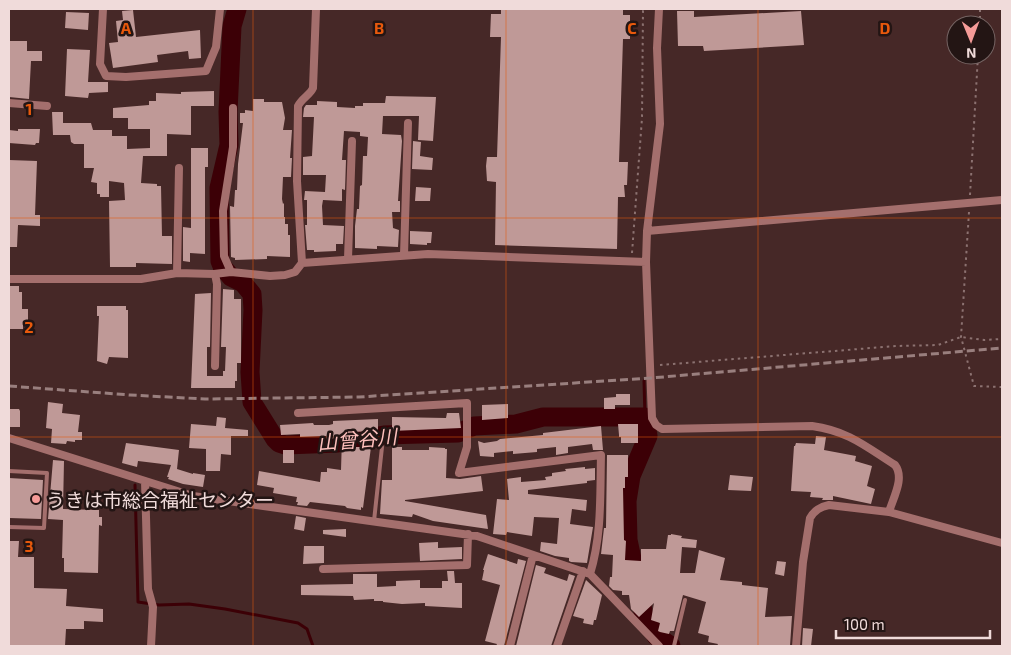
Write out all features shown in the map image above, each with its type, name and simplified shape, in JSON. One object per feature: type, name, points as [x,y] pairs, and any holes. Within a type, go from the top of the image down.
[{"type":"street","points":[[103,9],[100,64],[106,76],[126,77],[206,71],[216,47],[220,9]]},
{"type":"street","points":[[9,279],[141,279],[177,273],[224,273],[270,276],[296,272],[302,262],[297,181],[298,106],[300,101],[311,93],[313,88],[316,9]]},
{"type":"street","points":[[659,9],[657,48],[660,124],[647,231],[646,262],[652,418],[656,425],[662,429],[812,426],[848,435],[895,464],[899,470],[900,479],[888,512]]},
{"type":"street","points":[[9,103],[47,106]]},
{"type":"street","points":[[215,366],[217,284],[224,273],[223,211],[233,147],[233,108]]},
{"type":"street","points":[[404,255],[408,123]]},
{"type":"street","points":[[348,259],[352,141]]},
{"type":"street","points":[[177,273],[179,168]]},
{"type":"street","points":[[647,231],[1002,200]]},
{"type":"street","points":[[302,262],[428,254],[646,262]]},
{"type":"street","points":[[298,413],[467,404],[468,437],[459,472],[601,455],[600,526],[596,556],[586,572],[557,646]]},
{"type":"street","points":[[9,438],[193,496],[468,534],[534,555],[586,572],[659,646]]},
{"type":"street","points":[[144,481],[148,589],[153,607],[151,646]]},
{"type":"street","points":[[796,646],[803,562],[810,518],[821,506],[829,505],[888,512],[1002,543]]},
{"type":"street","points":[[323,569],[467,565],[468,534]]},
{"type":"street","points":[[510,646],[534,555]]},
{"type":"lane","points":[[374,521],[382,448]]},
{"type":"lane","points":[[9,470],[47,472],[44,528],[9,527]]},
{"type":"lane","points":[[674,646],[685,600]]},
{"type":"path","points":[[632,262],[642,118],[643,9]]},
{"type":"path","points":[[977,65],[961,337],[974,386],[1002,387]]},
{"type":"path","points":[[650,366],[896,346],[938,345],[961,337],[984,340],[1002,339]]},
{"type":"building","points":[[501,9],[623,9],[623,15],[630,15],[630,39],[623,39],[619,162],[628,162],[627,185],[624,185],[625,197],[618,197],[617,249],[495,245],[496,182],[487,181],[486,166],[487,157],[497,157],[501,37],[490,37],[491,14],[501,14]]},
{"type":"building","points":[[133,10],[136,37],[200,30],[201,58],[189,59],[188,51],[157,55],[158,62],[113,68],[109,43],[118,42],[116,21],[123,20],[122,11]]},
{"type":"building","points":[[677,11],[694,11],[694,17],[801,11],[804,45],[704,51],[703,46],[678,46]]},
{"type":"building","points":[[66,12],[89,13],[88,30],[65,28]]},
{"type":"building","points":[[9,41],[27,41],[27,51],[42,51],[42,61],[31,61],[29,99],[9,97]]},
{"type":"building","points":[[67,49],[90,50],[88,82],[108,82],[108,92],[89,93],[88,98],[65,96]]},
{"type":"building","points":[[214,91],[214,106],[191,106],[191,135],[167,134],[167,156],[143,156],[141,183],[161,186],[162,236],[172,236],[172,264],[136,263],[136,267],[110,267],[109,201],[125,200],[124,183],[109,181],[109,197],[100,197],[100,194],[97,194],[97,183],[91,182],[94,168],[84,168],[84,144],[74,144],[71,142],[70,135],[53,135],[52,112],[63,112],[63,123],[91,123],[93,130],[112,130],[112,136],[127,136],[127,149],[150,148],[150,129],[128,129],[128,118],[113,118],[113,108],[149,105],[149,101],[156,101],[156,93],[181,94],[181,92]]},
{"type":"building","points":[[386,96],[436,97],[433,141],[418,140],[419,116],[383,116],[382,134],[401,135],[402,141],[398,201],[400,201],[400,212],[392,212],[393,228],[399,230],[398,247],[377,246],[377,249],[355,248],[355,226],[357,209],[359,209],[360,186],[362,185],[363,156],[367,156],[368,137],[360,136],[360,132],[344,131],[342,160],[346,160],[345,190],[342,189],[342,201],[323,200],[322,206],[323,225],[344,226],[343,244],[336,244],[336,251],[314,252],[314,250],[307,250],[305,225],[307,225],[307,200],[304,200],[305,191],[325,192],[326,175],[303,175],[303,157],[312,156],[314,117],[303,117],[304,108],[306,105],[317,105],[317,101],[337,102],[337,107],[355,108],[355,106],[363,106],[363,103],[385,103]]},
{"type":"building","points":[[253,99],[264,99],[264,102],[282,102],[285,118],[283,130],[292,130],[291,177],[283,177],[282,199],[284,203],[285,224],[288,224],[288,235],[290,235],[290,257],[267,256],[267,259],[235,260],[235,258],[231,257],[230,206],[234,207],[235,190],[237,190],[243,123],[240,123],[240,113],[245,113],[245,110],[253,111]]},
{"type":"building","points":[[18,129],[40,129],[39,143],[35,145],[9,143],[9,130],[18,131]]},
{"type":"building","points":[[413,141],[421,142],[420,156],[433,158],[432,170],[412,169]]},
{"type":"building","points":[[191,148],[208,148],[208,167],[205,167],[205,254],[190,253],[190,262],[183,261],[183,227],[191,228]]},
{"type":"building","points":[[9,160],[37,161],[35,215],[40,215],[40,226],[18,225],[17,247],[9,247]]},
{"type":"building","points":[[416,187],[431,188],[430,201],[415,201]]},
{"type":"building","points":[[410,231],[432,232],[431,243],[427,243],[427,245],[410,244]]},
{"type":"building","points":[[9,286],[19,286],[19,292],[22,292],[22,309],[28,309],[28,325],[23,325],[23,329],[9,329]]},
{"type":"building","points":[[223,289],[234,290],[234,299],[241,299],[241,363],[237,363],[235,388],[191,388],[195,294],[211,293],[210,347],[207,347],[207,376],[223,376],[223,371],[225,371],[226,347],[221,347]]},
{"type":"building","points":[[97,306],[126,306],[126,310],[128,310],[128,358],[109,357],[107,364],[97,361],[99,316],[97,316]]},
{"type":"building","points":[[616,394],[630,394],[630,405],[615,405],[615,409],[604,409],[604,398],[616,397]]},
{"type":"building","points":[[48,402],[63,404],[62,413],[80,415],[78,432],[82,432],[82,440],[75,440],[75,442],[67,441],[66,444],[51,443],[52,429],[46,428]]},
{"type":"building","points":[[508,404],[508,418],[482,420],[482,405]]},
{"type":"building","points":[[9,409],[19,409],[20,427],[9,427]]},
{"type":"building","points":[[447,413],[459,413],[461,428],[392,431],[392,417],[446,418]]},
{"type":"building","points":[[217,417],[226,418],[225,428],[248,430],[248,436],[231,436],[231,455],[221,454],[220,471],[206,471],[206,449],[189,448],[191,424],[216,426]]},
{"type":"building","points":[[378,419],[378,431],[350,432],[351,447],[371,447],[363,508],[361,507],[361,510],[310,502],[307,506],[297,505],[297,497],[273,493],[274,488],[257,485],[259,471],[320,482],[321,472],[327,472],[327,468],[341,470],[342,438],[326,439],[326,436],[300,437],[300,434],[281,435],[280,425],[313,423],[314,425],[329,425],[333,424],[333,421]]},
{"type":"building","points":[[618,424],[638,424],[638,443],[621,443]]},
{"type":"building","points":[[601,426],[603,450],[593,450],[592,444],[568,447],[568,453],[556,455],[556,447],[537,449],[537,452],[513,454],[513,451],[494,453],[494,457],[480,456],[478,441],[484,443],[500,439],[543,435],[543,433]]},
{"type":"building","points":[[816,436],[826,437],[824,450],[856,456],[855,461],[872,466],[867,486],[875,489],[871,504],[833,496],[833,500],[822,500],[823,498],[810,497],[811,492],[791,491],[794,446],[796,443],[815,444]]},
{"type":"building","points":[[126,443],[179,450],[177,469],[193,474],[205,475],[203,487],[183,484],[168,479],[171,465],[138,461],[137,467],[122,463]]},
{"type":"building","points":[[392,447],[402,447],[402,450],[429,450],[429,447],[445,448],[447,449],[446,478],[460,479],[481,476],[483,491],[405,501],[486,515],[488,529],[433,521],[413,514],[412,517],[380,514],[382,480],[392,480]]},
{"type":"building","points":[[283,450],[294,450],[294,463],[283,463]]},
{"type":"building","points":[[607,455],[628,455],[628,477],[625,477],[625,488],[623,488],[624,540],[626,541],[625,560],[641,561],[641,549],[666,549],[668,535],[671,534],[682,536],[681,538],[697,540],[696,548],[682,547],[680,573],[695,573],[699,550],[725,558],[720,580],[742,582],[742,585],[768,588],[765,617],[792,616],[790,646],[717,646],[718,644],[708,642],[709,636],[698,633],[706,602],[683,595],[674,631],[670,631],[669,634],[658,631],[660,623],[651,620],[654,603],[639,617],[631,609],[629,595],[622,595],[622,591],[613,590],[609,586],[610,577],[612,577],[613,555],[601,554],[604,528],[606,528]]},
{"type":"building","points":[[53,460],[64,461],[63,509],[99,510],[99,517],[102,517],[102,526],[99,525],[98,573],[64,572],[64,558],[62,558],[63,520],[48,519]]},
{"type":"building","points":[[585,467],[585,469],[595,468],[595,480],[587,481],[587,483],[528,490],[528,494],[587,500],[586,511],[572,509],[570,524],[593,527],[587,563],[571,562],[569,558],[540,551],[541,542],[557,544],[559,518],[534,517],[532,536],[507,532],[506,535],[493,534],[497,499],[509,500],[507,479],[521,477],[521,482],[546,480],[545,477],[552,476],[552,473],[566,471],[565,469]]},
{"type":"building","points":[[730,475],[753,477],[751,491],[728,490]]},
{"type":"building","name":"うきは市総合福祉センター","points":[[9,478],[43,480],[41,519],[9,518]]},
{"type":"building","points":[[296,516],[306,518],[304,531],[294,529]]},
{"type":"building","points":[[346,529],[346,537],[323,534],[323,530]]},
{"type":"building","points":[[9,541],[19,541],[18,557],[34,557],[34,588],[67,589],[66,606],[103,609],[103,622],[84,621],[84,629],[66,629],[65,646],[9,646]]},
{"type":"building","points":[[438,542],[438,548],[462,547],[462,559],[420,561],[419,543]]},
{"type":"building","points":[[304,546],[324,546],[324,563],[303,564]]},
{"type":"building","points":[[488,554],[517,564],[518,559],[526,561],[504,646],[496,646],[497,644],[485,641],[500,585],[482,580]]},
{"type":"building","points":[[777,561],[786,562],[784,576],[775,574]]},
{"type":"building","points":[[536,565],[546,568],[544,573],[567,581],[569,574],[575,576],[551,646],[516,646]]},
{"type":"building","points":[[447,571],[454,571],[455,583],[462,583],[462,608],[425,606],[425,603],[402,604],[374,601],[374,599],[354,600],[353,596],[301,595],[301,585],[353,584],[353,574],[377,574],[377,587],[396,586],[396,581],[420,580],[420,588],[442,588],[442,581],[448,581]]},
{"type":"building","points":[[586,580],[602,595],[593,625],[583,623],[584,619],[573,616]]},
{"type":"building","points":[[803,628],[813,629],[811,646],[802,646]]},
{"type":"waterway","name":"山曾谷川","points":[[237,9],[232,26],[228,112],[229,145],[219,188],[220,261],[231,277],[243,283],[252,294],[250,372],[252,402],[275,439],[285,445],[338,443],[384,435],[458,433],[474,426],[516,424],[543,417],[645,417],[648,436],[631,476],[627,501],[628,540],[644,616],[656,636],[671,646]]},
{"type":"waterway","points":[[644,381],[645,417]]},
{"type":"waterway","points":[[135,485],[138,602],[159,605],[189,604],[298,623],[307,629],[313,646]]},
{"type":"railway","points":[[9,386],[205,399],[359,397],[651,378],[1002,348]]},
{"type":"place","name":"うきは市総合福祉センター","points":[[36,499]]}]
